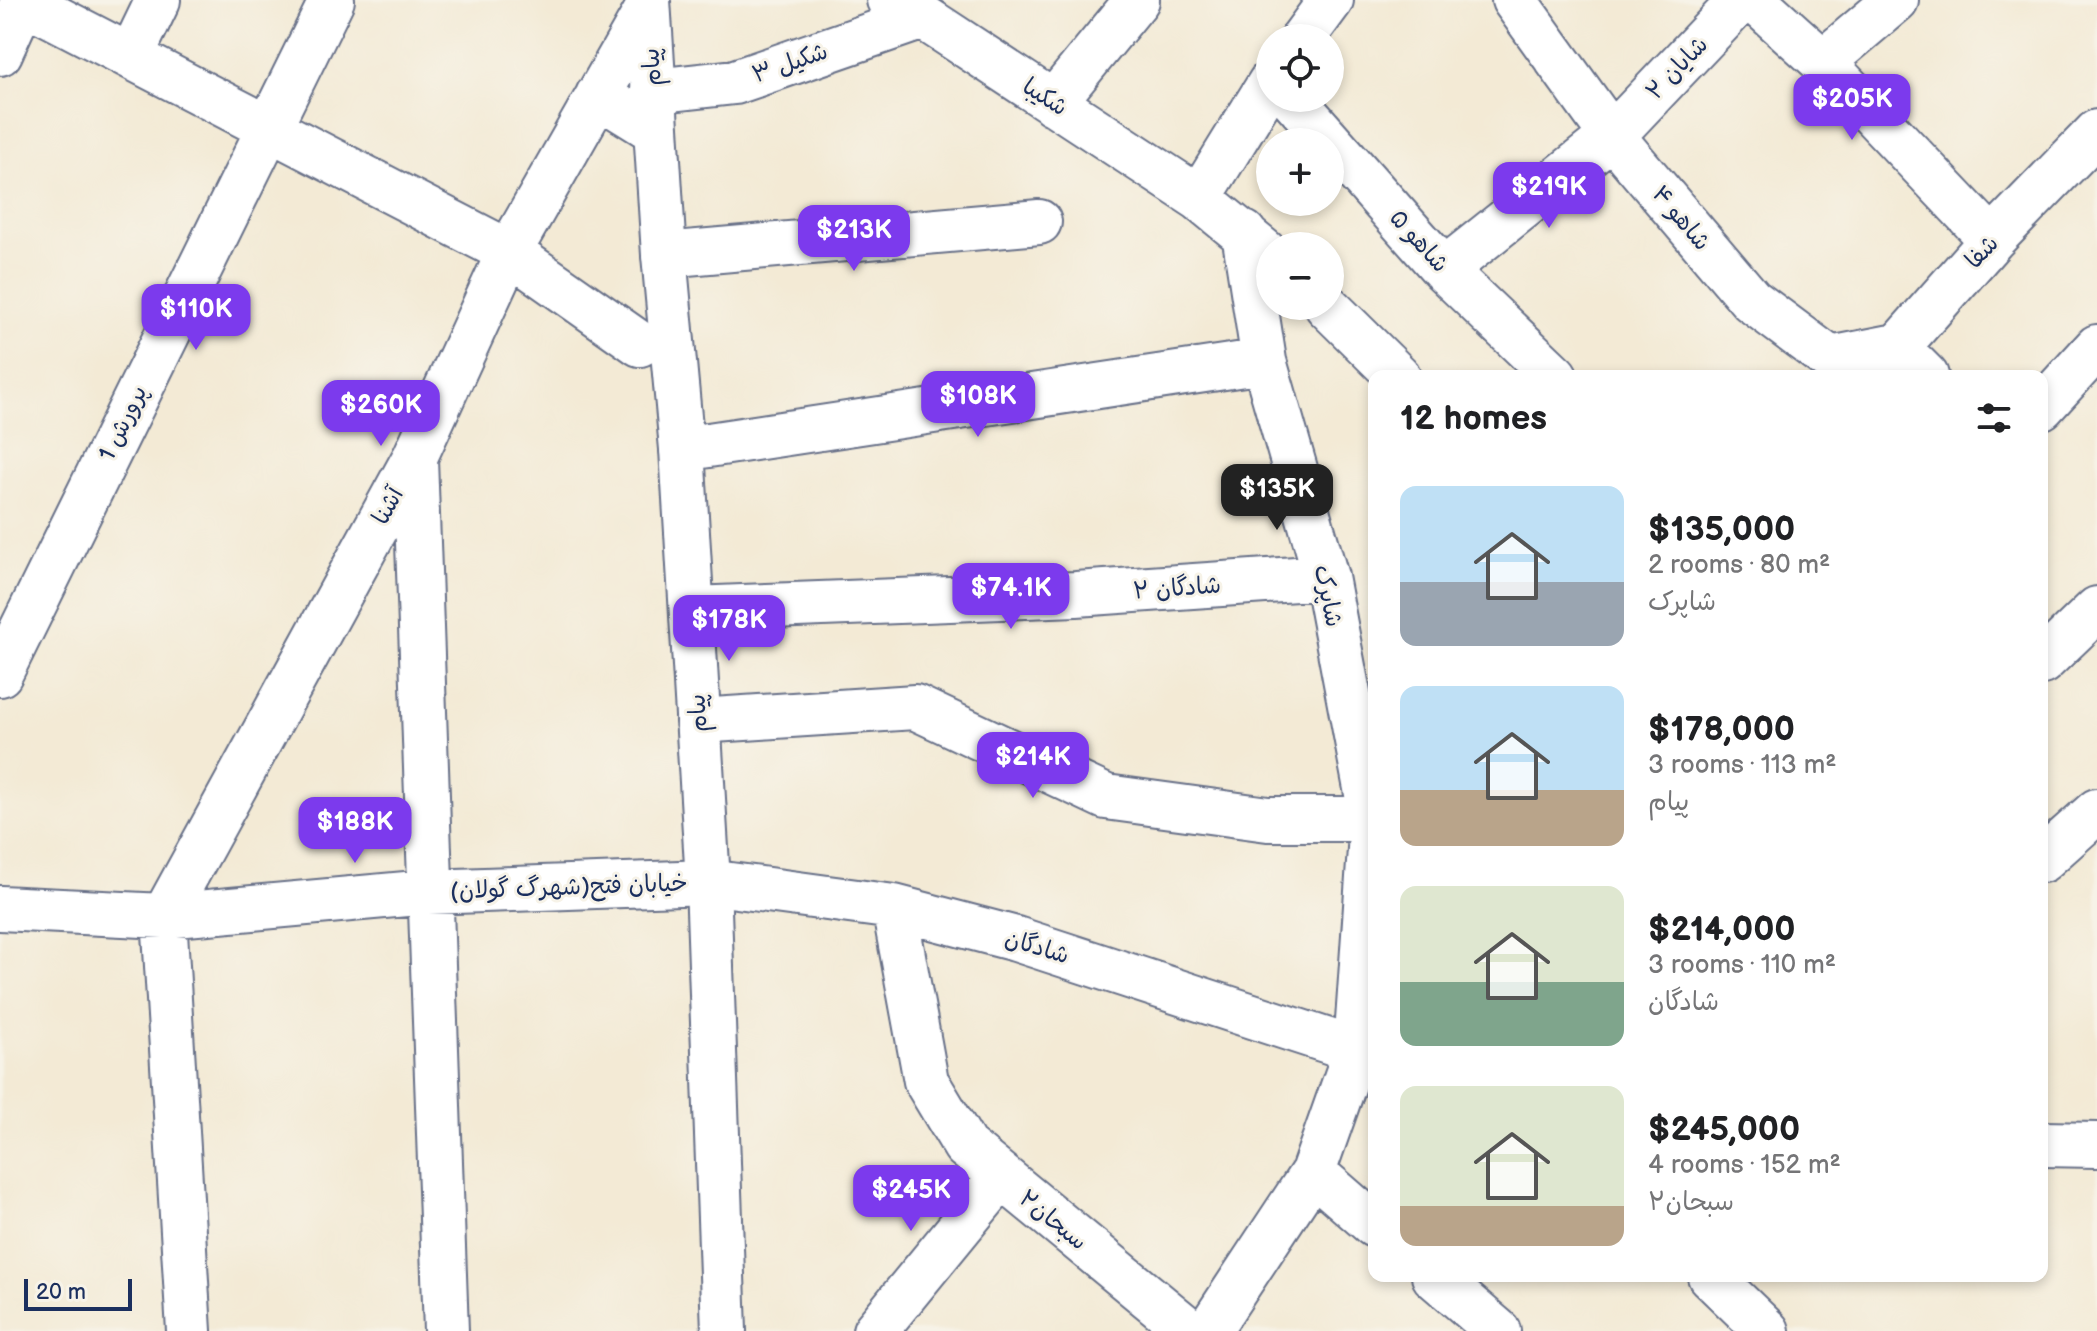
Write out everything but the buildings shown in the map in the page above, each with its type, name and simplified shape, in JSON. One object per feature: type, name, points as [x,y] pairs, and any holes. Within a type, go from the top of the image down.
[{"type":"street","points":[[131,56],[158,0]]},
{"type":"street","name":"پرورش 1","points":[[0,674],[332,0]]},
{"type":"street","points":[[1053,103],[1137,0]]},
{"type":"street","points":[[1313,24],[1331,0]]},
{"type":"street","name":"شاهو ۴","points":[[1514,0],[1612,136],[1751,300],[1830,359],[1898,366]]},
{"type":"street","name":"شایان ۲","points":[[1444,270],[1612,136],[1741,0]]},
{"type":"street","points":[[1754,0],[1823,62],[1992,240]]},
{"type":"street","points":[[1823,62],[1896,0]]},
{"type":"street","points":[[0,53],[23,1],[509,252],[640,344]]},
{"type":"street","name":"آشنا","points":[[164,916],[415,457],[509,252],[648,4]]},
{"type":"street","name":"پیام","points":[[648,4],[664,255],[682,449],[708,882],[724,1331]]},
{"type":"street","name":"شکیبا","points":[[915,6],[1053,103],[1199,198],[1256,243]]},
{"type":"street","name":"شکیل ۳","points":[[655,111],[735,82],[915,6]]},
{"type":"street","points":[[598,95],[655,111]]},
{"type":"street","points":[[1199,198],[1256,106]]},
{"type":"street","name":"شاهو ۵","points":[[1304,112],[1444,270],[1549,370]]},
{"type":"street","name":"شفا","points":[[1898,366],[1992,240],[2097,132]]},
{"type":"street","points":[[664,255],[1039,222]]},
{"type":"street","name":"شاپرک","points":[[1262,320],[1264,361],[1326,577],[1368,794]]},
{"type":"street","points":[[1341,320],[1392,370]]},
{"type":"street","points":[[2048,400],[2097,347]]},
{"type":"street","points":[[682,449],[1264,361]]},
{"type":"street","points":[[415,457],[428,892],[446,1331]]},
{"type":"street","name":"شادگان ۲","points":[[692,609],[1076,594],[1326,577]]},
{"type":"street","points":[[2048,656],[2097,609]]},
{"type":"street","points":[[698,721],[915,707],[1106,797],[1268,819],[1368,820]]},
{"type":"street","points":[[2048,855],[2096,813]]},
{"type":"street","name":"خیابان فتح(شهرگ گولان)","points":[[0,908],[164,916],[428,892],[708,882]]},
{"type":"street","name":"شادگان","points":[[708,882],[894,907],[1016,939],[1368,1048]]},
{"type":"street","name":"سبحان۲","points":[[894,907],[926,1081],[965,1146],[1190,1331]]},
{"type":"street","points":[[164,916],[189,1331]]},
{"type":"street","name":"شاپرک","points":[[1208,1331],[1313,1172],[1368,1048]]},
{"type":"street","points":[[2048,1144],[2097,1145]]},
{"type":"street","points":[[1313,1172],[1368,1220]]},
{"type":"street","points":[[875,1331],[1001,1177]]},
{"type":"street","points":[[1441,1282],[1498,1331]]},
{"type":"street","points":[[1715,1282],[1746,1323]]}]
